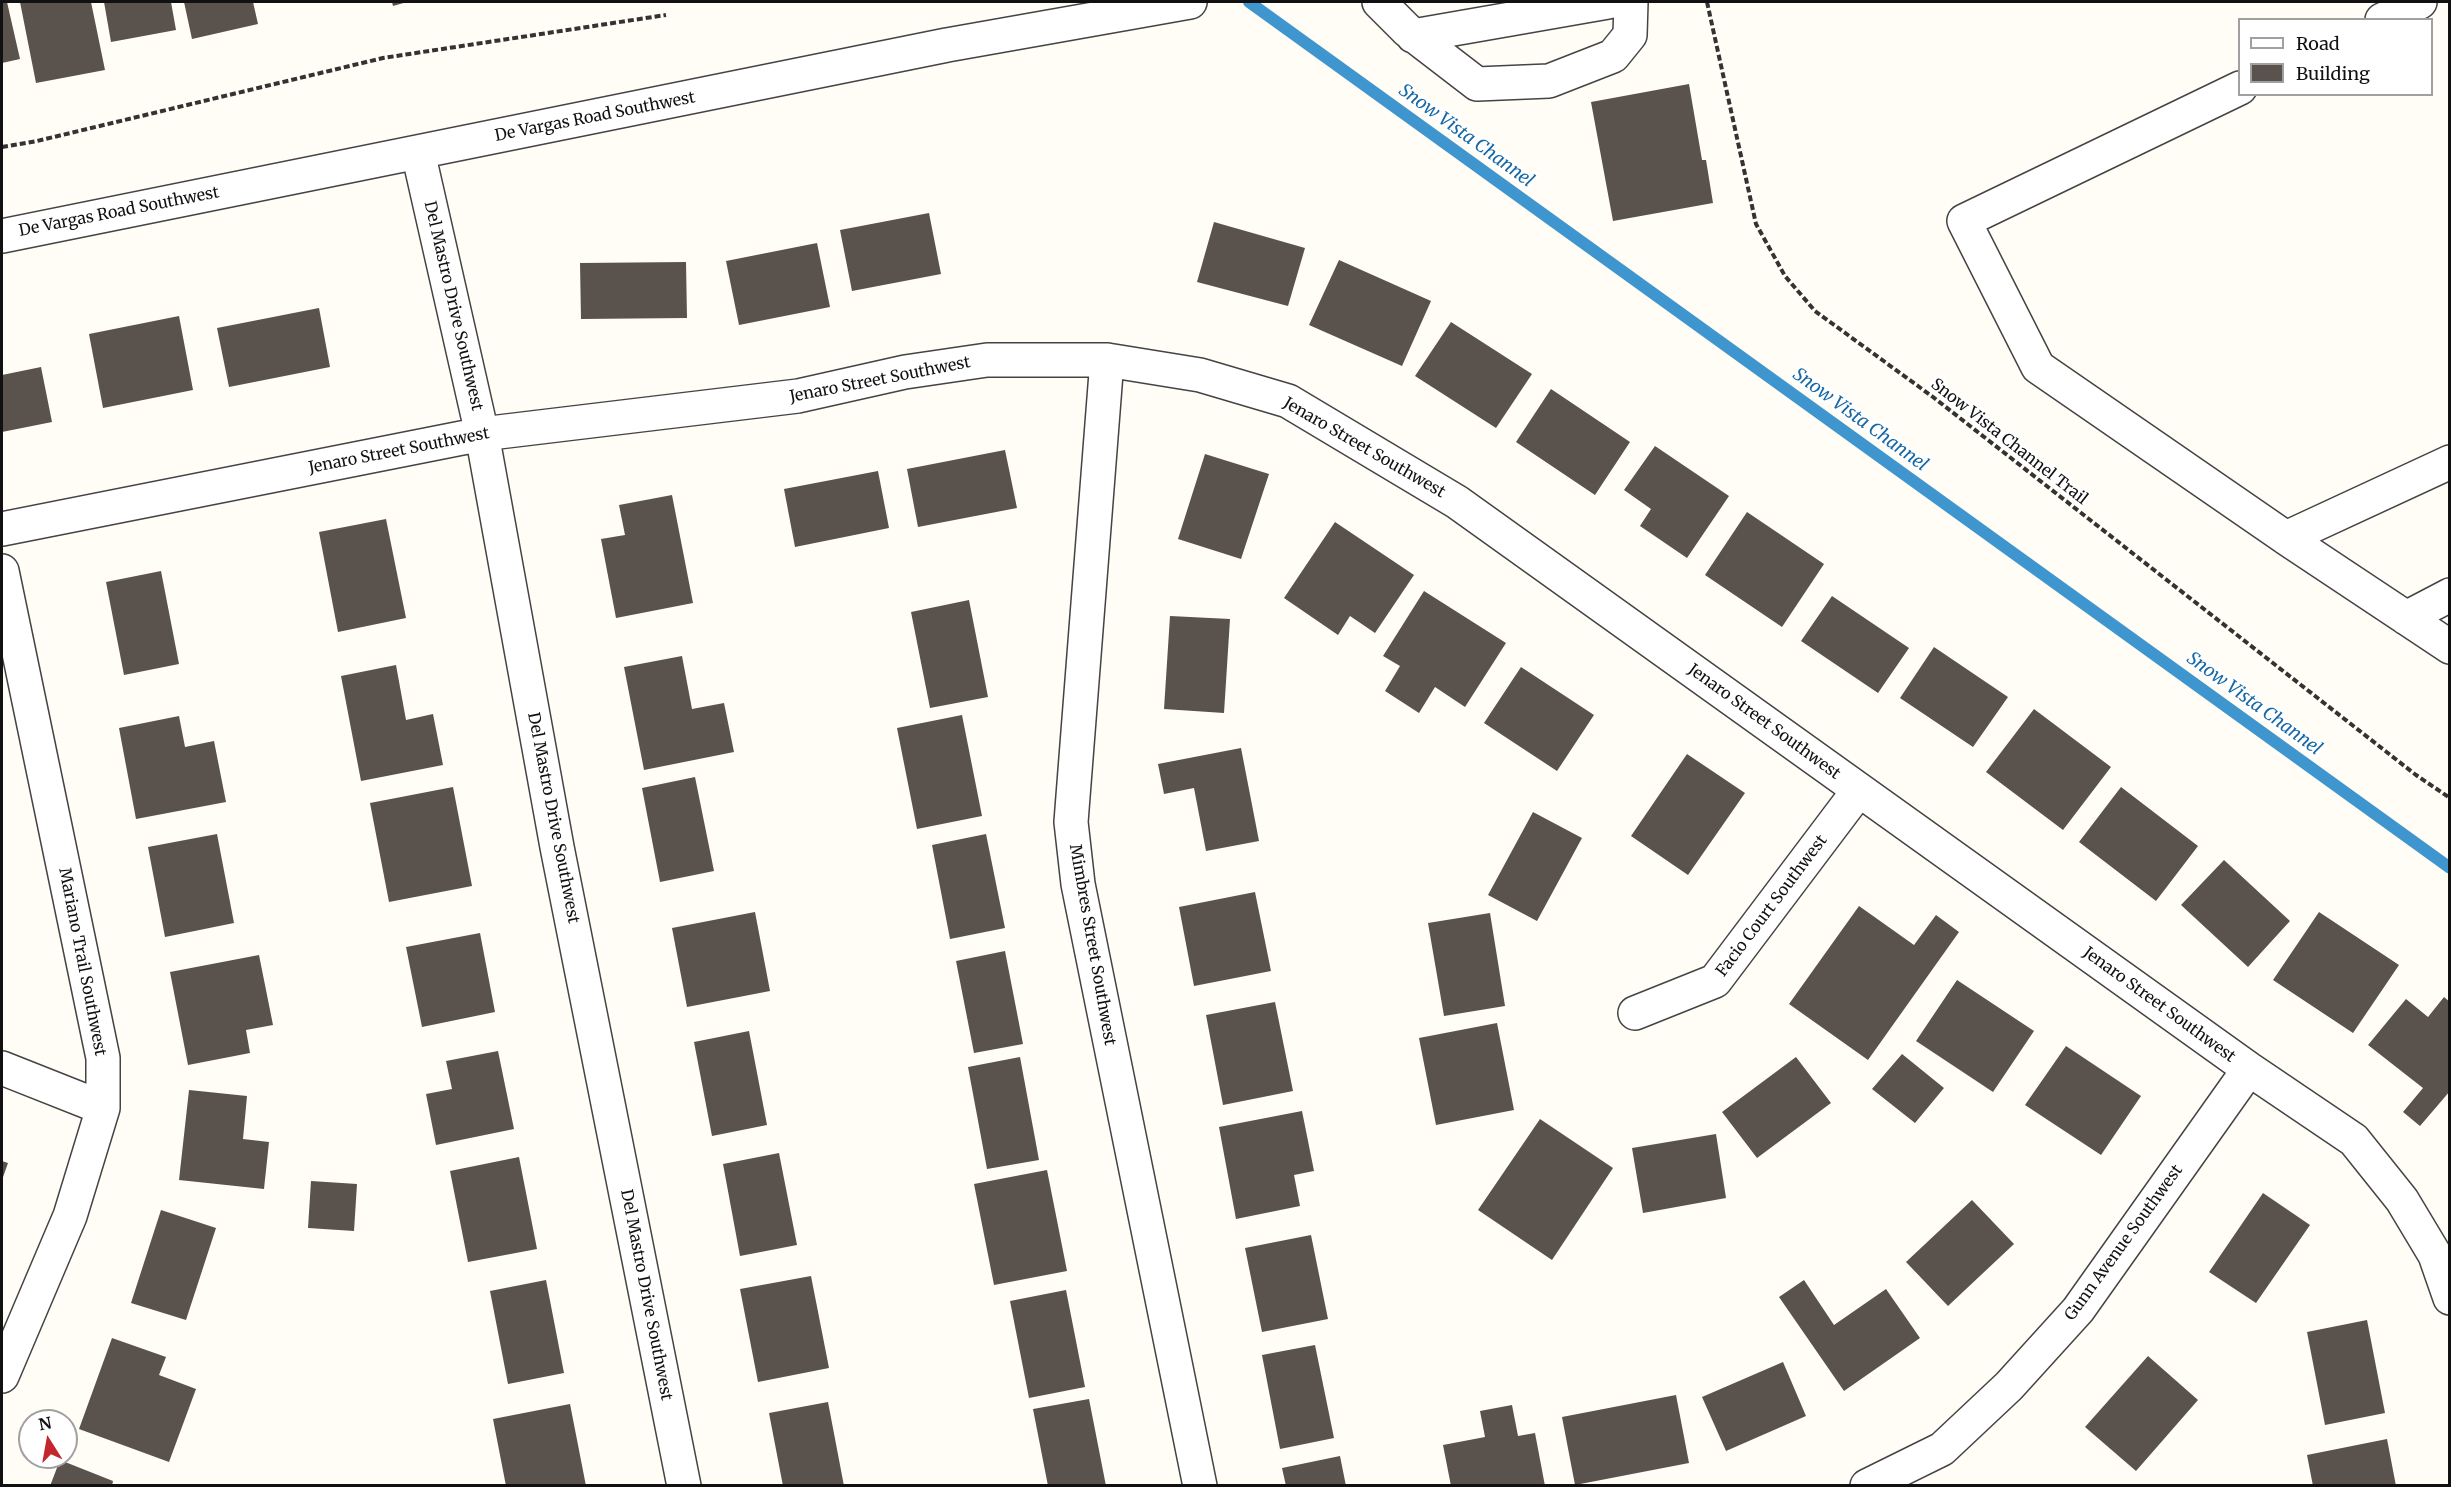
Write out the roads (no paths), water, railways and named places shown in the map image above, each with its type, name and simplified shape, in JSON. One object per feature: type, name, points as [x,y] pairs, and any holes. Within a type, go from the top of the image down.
[{"type":"street","name":"De Vargas Road Southwest","points":[[2,236],[947,45],[1190,2]]},
{"type":"street","points":[[1379,2],[1413,36],[1477,84],[1549,81],[1613,57],[1629,35],[1631,2]]},
{"type":"street","points":[[1413,36],[1608,2]]},
{"type":"street","points":[[2386,18],[2420,2]]},
{"type":"street","points":[[2238,89],[1964,221],[2038,367],[2286,538],[2450,647]]},
{"type":"street","name":"Del Mastro Drive Southwest","points":[[418,152],[482,434],[557,847],[684,1485]]},
{"type":"street","name":"Jenaro Street Southwest","points":[[2,529],[482,434],[798,396],[905,372],[987,360],[1107,360],[1200,375],[1288,401],[1457,502],[2249,1069],[2354,1140],[2408,1209],[2435,1255],[2450,1298]]},
{"type":"street","name":"Mimbres Street Southwest","points":[[1107,360],[1071,822],[1078,884],[1200,1485]]},
{"type":"street","points":[[2286,538],[2450,462]]},
{"type":"street","name":"Mariano Trail Southwest","points":[[2,571],[103,1058],[103,1108],[70,1216],[8,1343],[2,1376]]},
{"type":"street","points":[[2406,618],[2450,595]]},
{"type":"street","name":"Facio Court Southwest","points":[[1635,1013],[1715,981],[1858,790]]},
{"type":"street","points":[[2,1068],[103,1108]]},
{"type":"street","name":"Gunn Avenue Southwest","points":[[1868,1485],[1942,1449],[2009,1386],[2078,1310],[2249,1069]]},
{"type":"waterway","name":"Snow Vista Channel","points":[[1249,2],[2450,868]]}]
